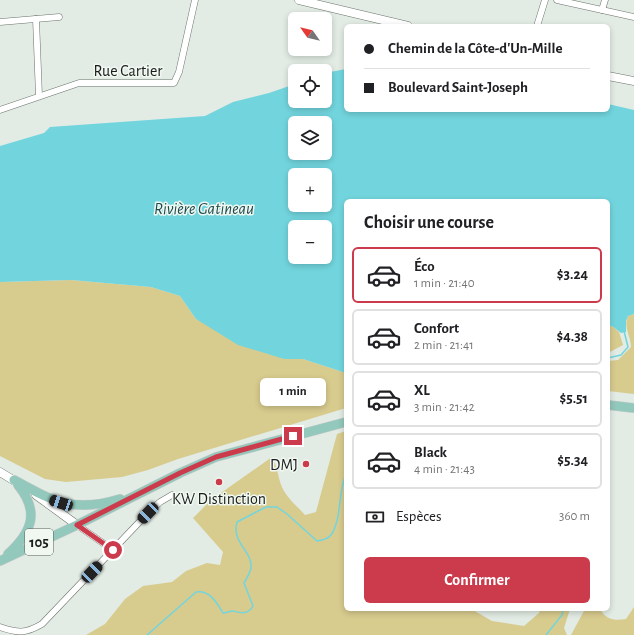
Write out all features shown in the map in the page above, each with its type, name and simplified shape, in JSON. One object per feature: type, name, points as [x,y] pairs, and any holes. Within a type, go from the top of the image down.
[{"type":"main road","points":[[300,0],[400,24]]},
{"type":"main road","points":[[610,76],[634,82]]},
{"type":"main road","points":[[610,405],[634,408]]},
{"type":"main road","name":"105","points":[[1,560],[77,525],[180,473],[226,454],[344,423]]},
{"type":"main road","points":[[0,472],[51,500],[61,503],[80,505],[116,500],[180,473]]},
{"type":"main road","points":[[14,480],[77,525]]},
{"type":"main road","points":[[1,560],[24,538],[30,525],[31,508],[29,501],[14,480]]},
{"type":"street","name":"Rue Cartier","points":[[0,110],[79,83],[174,83],[179,72],[195,0]]},
{"type":"street","points":[[538,24],[545,0]]},
{"type":"street","points":[[557,0],[634,17]]},
{"type":"street","points":[[602,10],[604,0]]},
{"type":"street","points":[[0,22],[59,17]]},
{"type":"street","points":[[36,19],[39,96]]},
{"type":"street","points":[[0,627],[20,632],[33,629],[42,624],[160,502],[172,495]]},
{"type":"street","points":[[77,525],[113,550]]},
{"type":"shaded area","points":[[71,280],[151,287],[180,296],[196,319],[284,359],[303,359],[344,372],[344,409],[122,477],[66,482],[45,479],[0,456],[0,282]]},
{"type":"shaded area","points":[[634,314],[634,394],[610,391],[610,361],[618,360],[631,347],[626,324],[628,316]]},
{"type":"shaded area","points":[[610,326],[619,332],[623,345],[610,352]]},
{"type":"shaded area","points":[[344,432],[344,611],[475,611],[492,621],[524,626],[540,611],[569,611],[564,628],[567,635],[86,635],[105,624],[125,599],[143,586],[172,582],[186,571],[207,563],[220,565],[223,552],[193,518],[210,501],[216,500],[218,495],[272,457],[276,465],[280,483],[288,497],[305,515],[316,512],[337,434]]},
{"type":"shaded area","points":[[634,607],[634,635],[571,635],[584,611],[601,611],[611,619],[626,619]]},
{"type":"water","name":"Rivière Gatineau","points":[[344,69],[344,112],[610,112],[610,104],[634,110],[634,314],[628,316],[626,321],[626,332],[621,333],[610,326],[610,199],[344,199],[344,372],[303,359],[284,359],[238,345],[196,319],[180,296],[151,287],[71,280],[0,282],[0,146],[44,133],[50,127],[205,116],[233,102],[288,86],[288,108],[332,108],[332,72]]},
{"type":"waterway","points":[[610,358],[621,355],[628,347],[624,331]]},
{"type":"waterway","points":[[147,635],[196,592],[209,595],[216,601],[223,613],[233,611],[244,613],[249,611],[253,606],[244,583],[251,570],[251,562],[239,541],[236,529],[237,522],[266,507],[277,507],[317,541],[323,540],[331,535],[337,521],[344,481]]},
{"type":"waterway","points":[[546,635],[562,615],[563,611]]},
{"type":"place","name":"DMJ","points":[[306,464]]},
{"type":"place","name":"KW Distinction","points":[[219,482]]},
{"type":"route","points":[[113,550],[77,525],[180,473],[216,457],[293,436]]}]
